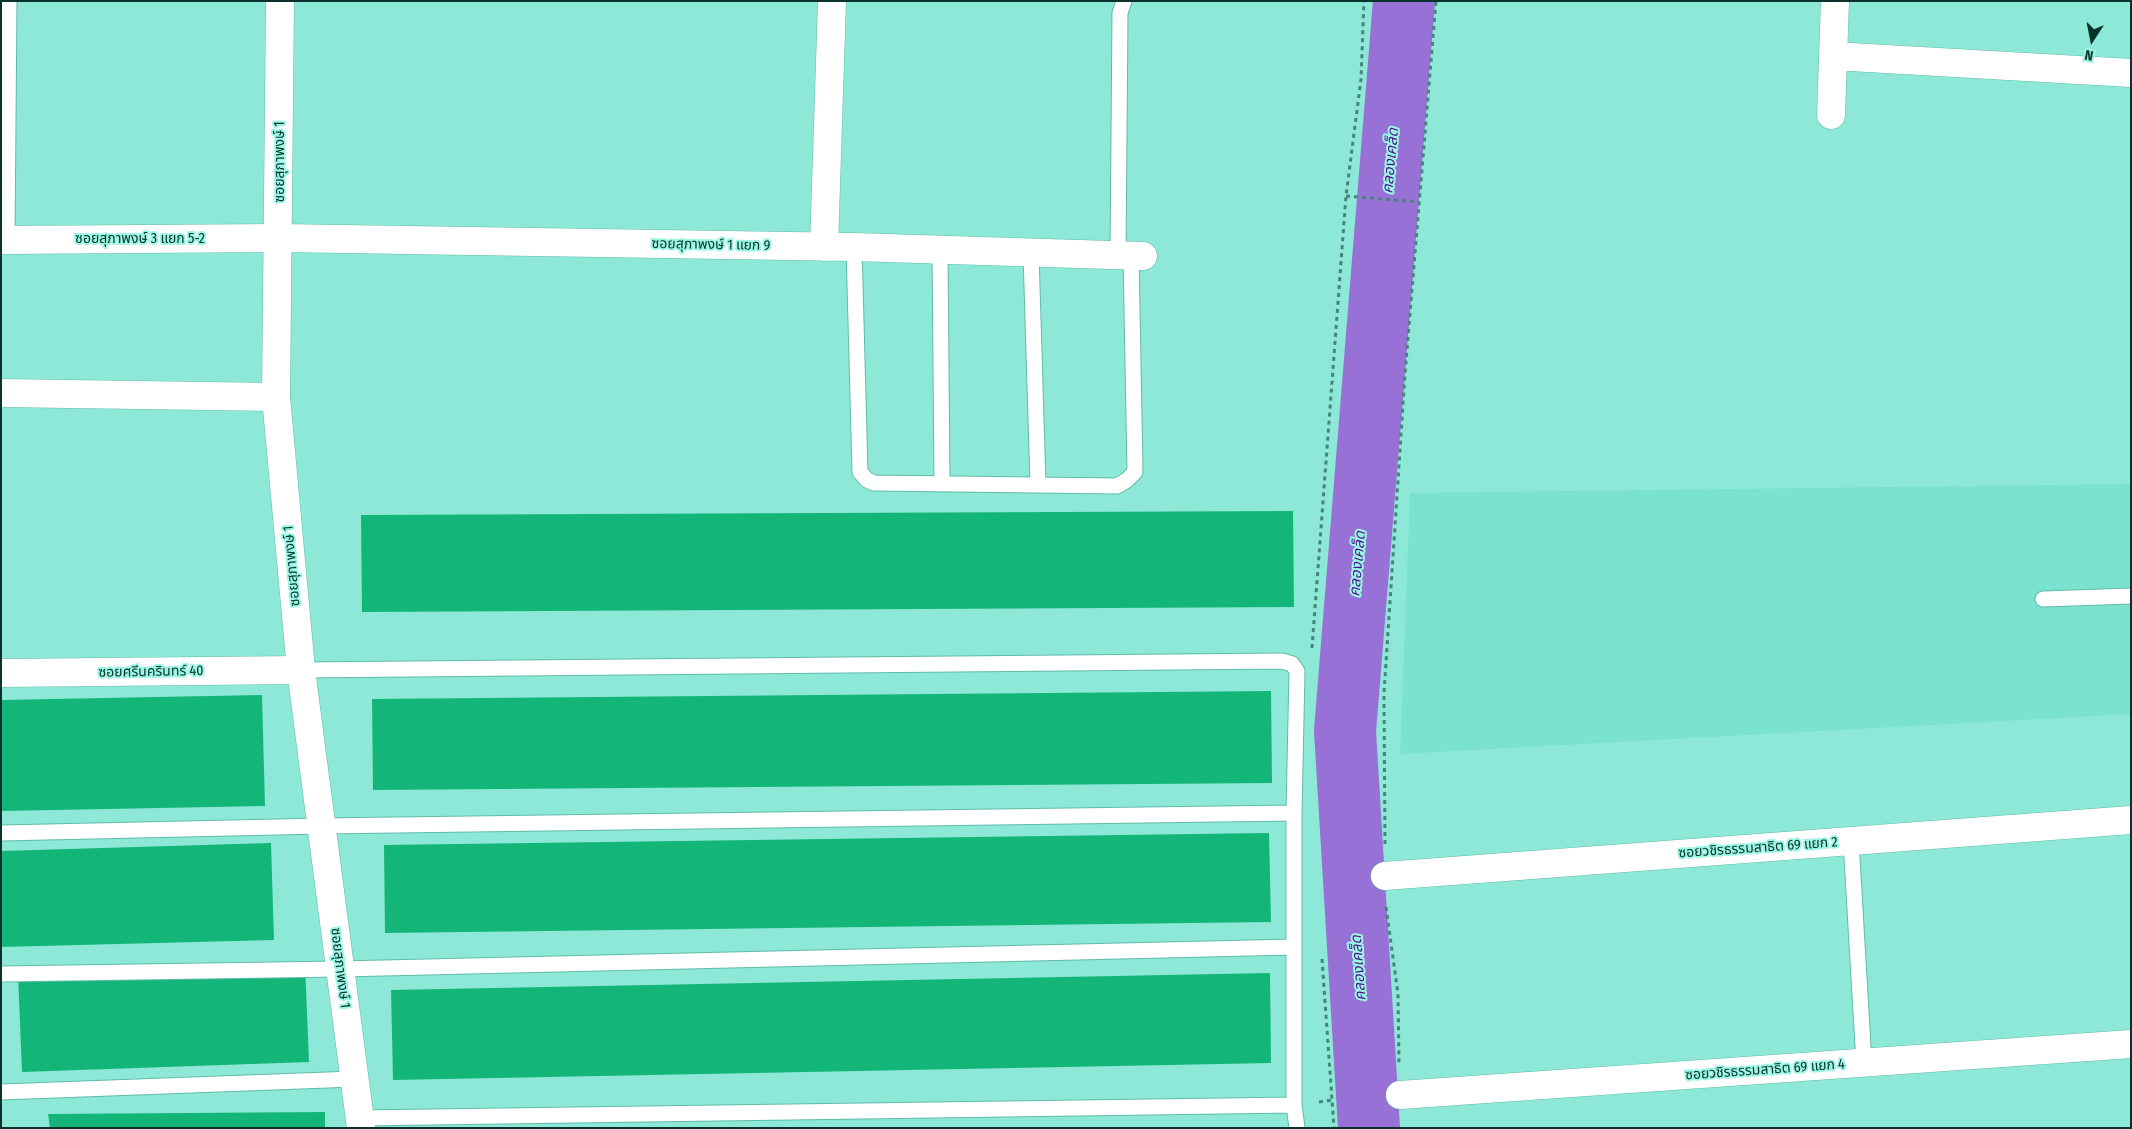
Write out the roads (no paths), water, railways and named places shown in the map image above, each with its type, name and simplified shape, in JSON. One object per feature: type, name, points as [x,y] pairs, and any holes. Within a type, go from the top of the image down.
[{"type":"street","name":"ซอยสุภาพงษ์ 1","points":[[280,1],[276,396],[301,670],[360,1123]]},
{"type":"street","points":[[824,247],[832,1]]},
{"type":"street","points":[[1832,115],[1836,1]]},
{"type":"street","points":[[1833,56],[2131,73]]},
{"type":"street","name":"ซอยสุภาพงษ์ 3 แยก 5-2","points":[[4,240],[279,238]]},
{"type":"street","name":"ซอยสุภาพงษ์ 1 แยก 9","points":[[279,238],[824,247],[1130,256]]},
{"type":"street","points":[[1,393],[276,396]]},
{"type":"street","name":"ซอยศรีนครินทร์ 40","points":[[1,673],[301,670]]},
{"type":"street","name":"ซอยวชิรธรรมสาธิต 69 แยก 2","points":[[1385,876],[2131,820]]},
{"type":"street","name":"ซอยวชิรธรรมสาธิต 69 แยก 4","points":[[1400,1095],[2131,1044]]},
{"type":"lane","points":[[4,240],[9,1]]},
{"type":"lane","points":[[854,248],[860,472],[867,480],[874,483],[1117,486],[1127,480],[1135,472],[1130,256],[1120,12],[1124,1]]},
{"type":"lane","points":[[940,250],[942,484]]},
{"type":"lane","points":[[1030,253],[1038,485]]},
{"type":"lane","points":[[2042,598],[2131,596]]},
{"type":"lane","points":[[301,670],[1282,662],[1292,664],[1298,671],[1294,813],[1294,1105],[1297,1128]]},
{"type":"lane","points":[[1,833],[322,826],[1294,813]]},
{"type":"lane","points":[[1851,841],[1864,1063]]},
{"type":"lane","points":[[1,974],[340,969],[1294,947]]},
{"type":"lane","points":[[1,1092],[355,1079]]},
{"type":"lane","points":[[360,1123],[1294,1105]]},
{"type":"waterway","name":"คลองเคล็ด","points":[[1369,1128],[1345,731],[1404,1]]}]
